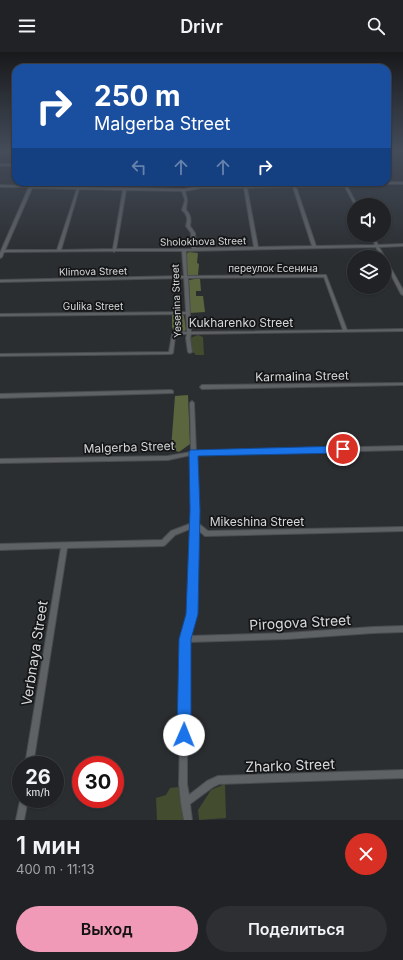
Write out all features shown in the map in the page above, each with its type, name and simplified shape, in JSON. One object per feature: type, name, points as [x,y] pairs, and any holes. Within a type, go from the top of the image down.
[{"type":"street","points":[[0,186],[78,189],[183,190],[191,186],[346,186],[352,198]]},
{"type":"street","points":[[0,257],[30,187]]},
{"type":"street","points":[[245,187],[256,248]]},
{"type":"street","points":[[294,187],[314,246]]},
{"type":"street","points":[[59,250],[78,189]]},
{"type":"street","points":[[114,251],[125,189]]},
{"type":"street","points":[[183,190],[186,200],[184,210],[190,218],[188,226],[193,234],[194,249]]},
{"type":"street","points":[[376,242],[380,250]]},
{"type":"street","name":"Sholokhova Street","points":[[3,251],[114,251],[403,245]]},
{"type":"street","name":"Yesenina Street","points":[[184,249],[190,352]]},
{"type":"street","points":[[391,271],[403,294]]},
{"type":"street","name":"переулок Есенина","points":[[186,277],[325,276],[346,331]]},
{"type":"street","name":"Klimova Street","points":[[0,281],[186,277]]},
{"type":"street","name":"Gulika Street","points":[[0,314],[187,313]]},
{"type":"street","name":"Kukharenko Street","points":[[0,355],[171,352],[173,336],[178,333],[189,332],[403,330]]},
{"type":"street","name":"Karmalina Street","points":[[202,387],[403,384]]},
{"type":"street","points":[[0,396],[171,392]]},
{"type":"street","points":[[188,820],[185,803],[183,767],[185,639],[192,614],[195,524],[192,403]]},
{"type":"street","name":"Malgerba Street","points":[[0,461],[168,458],[193,453],[403,448]]},
{"type":"street","name":"Mikeshina Street","points":[[0,547],[163,543],[173,533],[195,524],[207,534],[403,529]]},
{"type":"street","name":"Verbnaya Street","points":[[30,756],[64,545]]},
{"type":"street","name":"Pirogova Street","points":[[185,639],[287,636],[403,629]]},
{"type":"street","name":"Zharko Street","points":[[185,803],[218,780],[403,774]]},
{"type":"street","points":[[20,820],[22,808]]},
{"type":"green space","points":[[189,252],[198,253],[198,275],[187,276],[186,254]]},
{"type":"green space","points":[[200,278],[201,291],[196,291],[196,296],[203,296],[205,312],[190,313],[189,280]]},
{"type":"green space","points":[[172,314],[182,314],[184,316],[185,331],[174,331],[172,327]]},
{"type":"green space","points":[[198,335],[203,337],[204,355],[196,355],[192,351],[190,338]]},
{"type":"green space","points":[[188,395],[190,444],[179,452],[171,449],[175,396]]},
{"type":"green space","points":[[225,784],[226,818],[199,820],[198,810],[211,790]]},
{"type":"green space","points":[[178,787],[183,793],[184,820],[157,820],[156,798],[166,795],[170,788]]},
{"type":"route","points":[[184,735],[185,639],[192,614],[195,510],[193,453],[343,449]]}]
